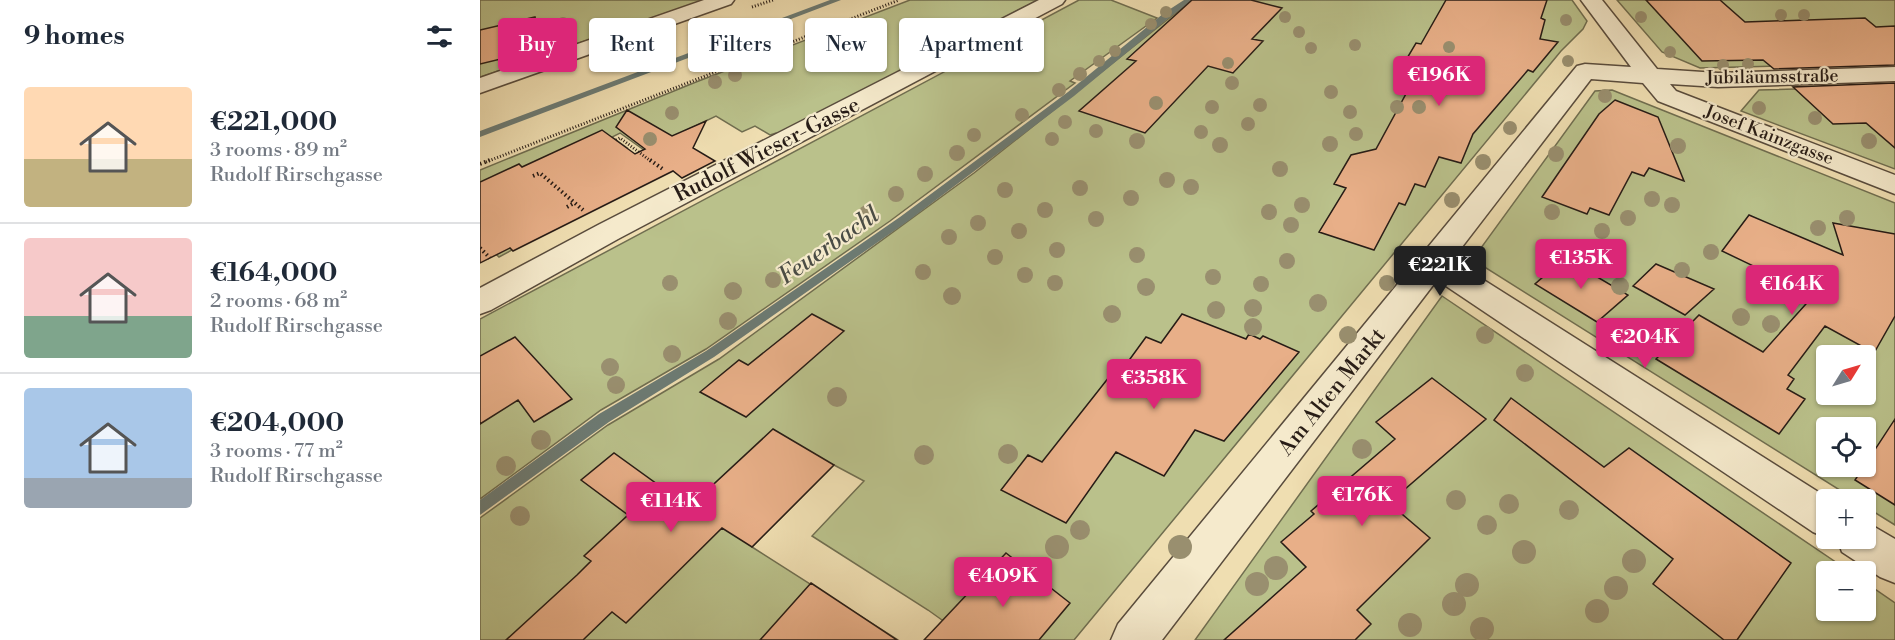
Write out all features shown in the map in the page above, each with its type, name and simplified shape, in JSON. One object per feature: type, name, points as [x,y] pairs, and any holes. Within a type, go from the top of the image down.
[{"type":"street","points":[[480,86],[724,0]]},
{"type":"street","name":"Rudolf Wieser-Gasse","points":[[480,302],[608,232],[1055,0]]},
{"type":"street","points":[[1591,0],[1650,76]]},
{"type":"street","name":"Am Alten Markt","points":[[1134,640],[1585,71],[1650,76]]},
{"type":"street","name":"Jubiläumsstraße","points":[[1650,76],[1718,80],[1895,74]]},
{"type":"street","name":"Josef Kainzgasse","points":[[1650,76],[1667,96],[1895,184]]},
{"type":"street","points":[[1434,263],[1816,512]]},
{"type":"street","points":[[1874,549],[1895,563]]},
{"type":"path","points":[[480,164],[899,0]]},
{"type":"path","points":[[616,140],[620,138],[691,189]]},
{"type":"path","points":[[651,166],[656,164]]},
{"type":"path","points":[[532,176],[540,173],[608,232]]},
{"type":"path","points":[[567,207],[574,203]]},
{"type":"green space","points":[[480,0],[704,0],[652,18],[589,18],[589,40],[577,44],[577,18],[498,18],[498,71],[480,77]]},
{"type":"green space","points":[[910,0],[1038,0],[1003,18],[899,18],[900,72],[779,135],[776,133],[770,135],[755,126],[742,132],[716,116],[660,143],[668,167],[620,133],[612,137],[627,148],[616,154],[512,250],[499,257],[480,239],[480,170],[722,72],[793,72],[793,45],[805,40],[805,72],[887,72],[887,18],[863,18]]},
{"type":"green space","points":[[1079,0],[1111,0],[1157,18],[1070,81],[1075,83],[890,221],[706,349],[601,410],[480,499],[480,319],[944,72],[1044,72],[1044,19]]},
{"type":"green space","points":[[1195,0],[1572,0],[1587,21],[1583,29],[1561,51],[1074,640],[970,640],[928,610],[812,536],[864,481],[834,465],[752,547],[898,640],[480,640],[480,518],[608,425],[719,359],[974,173]]},
{"type":"green space","points":[[1617,0],[1895,0],[1895,63],[1700,68],[1662,52]]},
{"type":"green space","points":[[1895,86],[1895,169],[1741,111],[1759,90]]},
{"type":"green space","points":[[1612,90],[1895,203],[1895,525],[1876,513],[1876,489],[1838,489],[1819,477],[1876,477],[1876,417],[1816,417],[1816,475],[1486,268],[1478,252],[1595,91]]},
{"type":"green space","points":[[1442,296],[1834,561],[1816,561],[1816,621],[1876,621],[1876,590],[1895,603],[1895,640],[1195,640]]},
{"type":"building","points":[[1192,0],[1251,0],[1282,8],[1252,39],[1263,41],[1233,73],[1208,66],[1145,133],[1079,111],[1136,61],[1127,59]]},
{"type":"building","points":[[1446,0],[1547,0],[1541,18],[1545,20],[1540,39],[1558,42],[1533,72],[1528,70],[1473,134],[1461,163],[1439,157],[1425,187],[1415,184],[1405,205],[1399,203],[1374,250],[1319,232],[1346,188],[1334,184],[1351,155],[1376,149],[1414,79],[1397,75],[1416,43],[1421,44]]},
{"type":"building","points":[[1646,0],[1720,0],[1745,22],[1865,18],[1876,27],[1895,26],[1895,65],[1774,69],[1763,60],[1702,61]]},
{"type":"building","points":[[498,26],[498,60],[480,64],[480,30]]},
{"type":"building","points":[[1895,83],[1895,148],[1866,123],[1833,124],[1793,87]]},
{"type":"building","points":[[1615,100],[1658,117],[1684,181],[1649,168],[1644,176],[1632,172],[1609,215],[1590,208],[1587,214],[1542,197],[1599,114]]},
{"type":"building","points":[[627,110],[672,136],[706,121],[693,148],[715,161],[682,178],[673,171],[513,251],[510,248],[480,263],[480,182],[519,164],[522,167],[602,130],[635,154],[645,149],[616,127]]},
{"type":"building","points":[[1749,215],[1843,255],[1833,223],[1895,234],[1895,316],[1876,349],[1876,345],[1859,345],[1825,326],[1788,375],[1794,379],[1787,389],[1805,399],[1779,434],[1656,359],[1699,315],[1763,352],[1814,295],[1722,251]]},
{"type":"building","points":[[1565,258],[1628,295],[1597,322],[1535,284]]},
{"type":"building","points":[[1656,264],[1714,289],[1685,315],[1633,286]]},
{"type":"building","points":[[812,314],[844,331],[746,417],[700,392],[739,360],[748,365]]},
{"type":"building","points":[[1182,314],[1246,339],[1249,334],[1260,339],[1263,336],[1299,352],[1224,441],[1195,430],[1164,476],[1116,452],[1066,523],[1001,490],[1028,455],[1042,462],[1117,367],[1122,370],[1146,337],[1161,343]]},
{"type":"building","points":[[515,337],[572,399],[534,422],[518,400],[480,424],[480,356]]},
{"type":"building","points":[[1432,378],[1486,419],[1389,503],[1430,538],[1357,610],[1371,624],[1355,640],[1224,640],[1306,567],[1281,542],[1314,514],[1311,511],[1395,439],[1376,422]]},
{"type":"building","points":[[1511,398],[1604,467],[1629,448],[1791,563],[1737,640],[1724,640],[1653,584],[1673,559],[1494,420]]},
{"type":"building","points":[[1895,419],[1895,505],[1876,493],[1876,489],[1869,489],[1855,480],[1857,477],[1876,477],[1876,448]]},
{"type":"building","points":[[773,429],[834,465],[752,547],[722,528],[626,623],[612,612],[583,640],[506,640],[591,561],[584,556],[628,515],[581,480],[614,453],[689,507]]},
{"type":"building","points":[[1006,553],[1070,603],[1039,640],[924,640]]},
{"type":"building","points":[[811,583],[897,640],[760,640]]},
{"type":"waterway","points":[[480,134],[837,0]]},
{"type":"waterway","name":"Feuerbachl","points":[[480,508],[604,418],[710,354],[904,219],[1071,94],[1167,15],[1189,0]]}]
